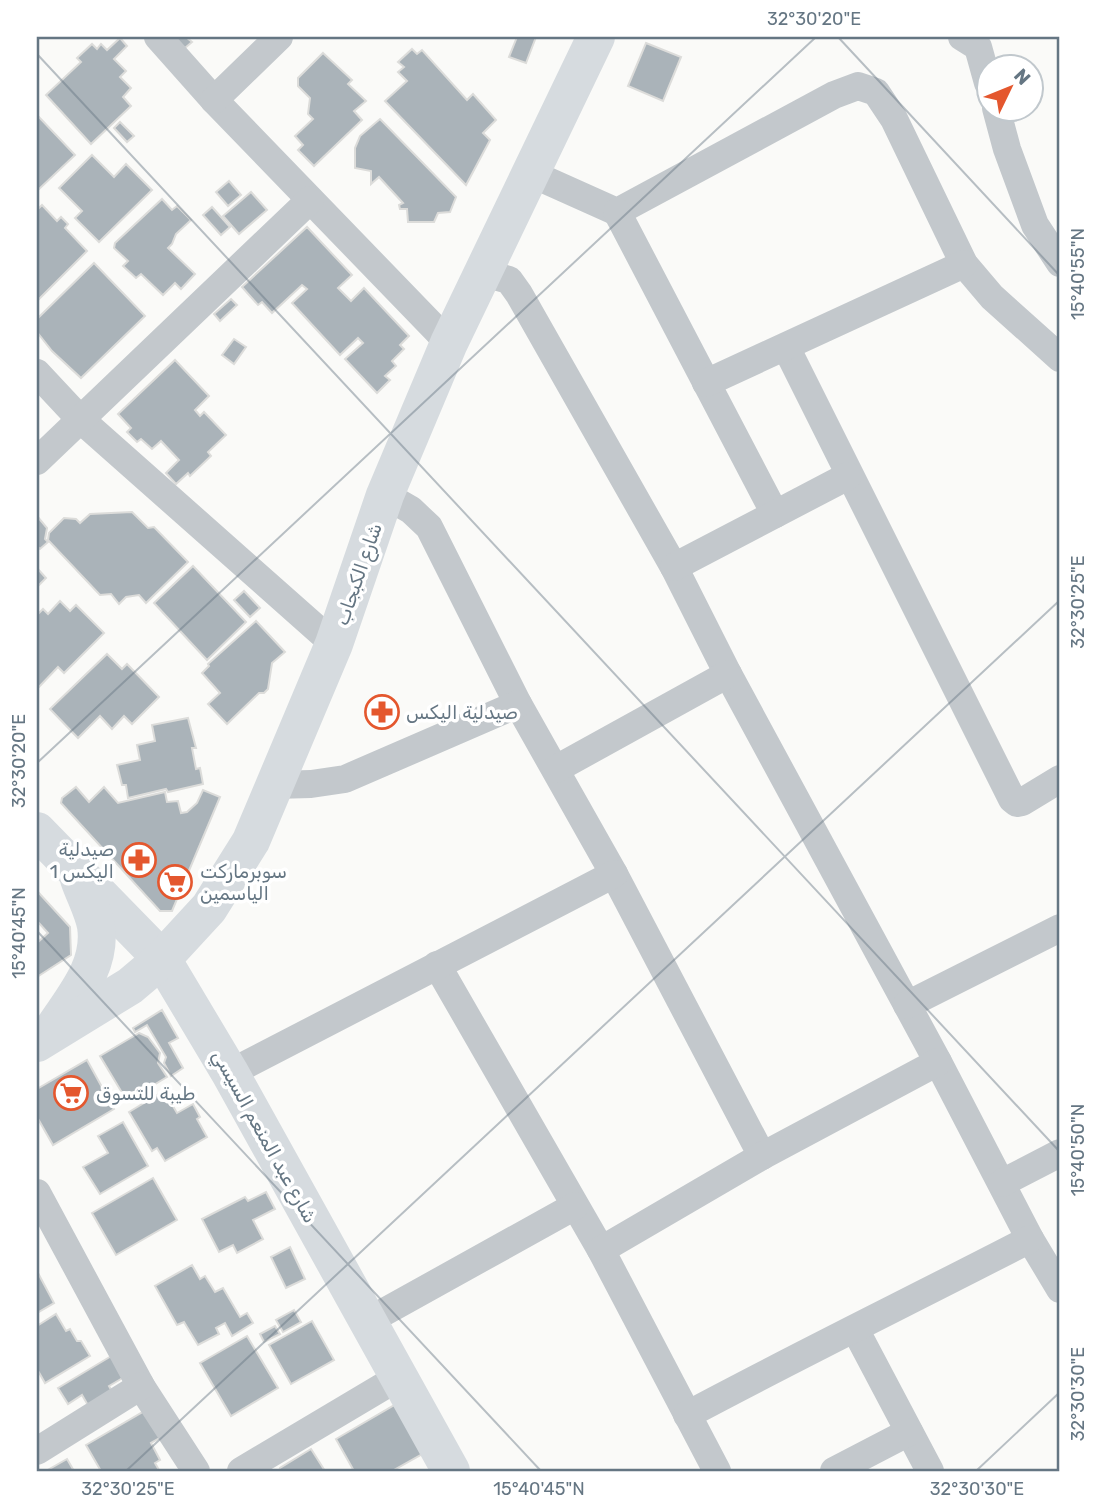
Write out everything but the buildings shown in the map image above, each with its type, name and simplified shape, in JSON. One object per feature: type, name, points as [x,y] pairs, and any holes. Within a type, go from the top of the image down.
[{"type":"main road","name":"شارع الكبجاب","points":[[43,1039],[130,986],[162,959],[209,908],[251,841],[334,645],[384,495],[449,343],[596,37]]},
{"type":"main road","name":"شارع عبد المنعم السيسي","points":[[37,831],[162,959],[230,1073],[451,1471]]},
{"type":"main road","points":[[43,1039],[84,982],[95,958],[96,925],[76,871]]},
{"type":"street","points":[[158,37],[214,100],[449,343]]},
{"type":"street","points":[[214,100],[279,37]]},
{"type":"street","points":[[617,212],[834,95],[858,86],[876,92],[894,119],[964,264],[992,297],[1060,358]]},
{"type":"street","points":[[1000,122],[1035,225],[1060,263]]},
{"type":"street","points":[[530,173],[617,212],[775,514]]},
{"type":"street","points":[[37,461],[310,200]]},
{"type":"street","points":[[706,383],[964,264]]},
{"type":"street","points":[[482,273],[509,280],[514,286],[674,567],[727,674],[1030,1239],[1060,1289]]},
{"type":"street","points":[[786,347],[848,476],[1012,799],[1017,803],[1021,802],[1060,779]]},
{"type":"street","points":[[37,373],[80,419],[334,645]]},
{"type":"street","points":[[674,567],[848,476]]},
{"type":"street","points":[[384,495],[411,510],[429,527],[518,704],[614,874],[762,1156]]},
{"type":"street","points":[[556,769],[727,674]]},
{"type":"street","points":[[274,785],[311,784],[345,779],[518,704]]},
{"type":"street","points":[[230,1073],[614,874]]},
{"type":"street","points":[[906,1005],[1060,928]]},
{"type":"street","points":[[437,965],[601,1250],[717,1471]]},
{"type":"street","points":[[601,1250],[762,1156],[937,1062]]},
{"type":"street","points":[[1002,1183],[1060,1153]]},
{"type":"street","points":[[37,1193],[141,1386],[196,1471]]},
{"type":"street","points":[[368,1321],[575,1206]]},
{"type":"street","points":[[687,1415],[800,1354],[855,1329],[1030,1239]]},
{"type":"street","points":[[855,1329],[930,1471]]},
{"type":"street","points":[[240,1471],[399,1377]]},
{"type":"street","points":[[37,1451],[141,1386]]},
{"type":"street","points":[[834,1471],[909,1432]]},
{"type":"place","name":"صيدلية اليكس","points":[[382,712]]},
{"type":"place","name":"صيدلية اليكس 1","points":[[139,860]]},
{"type":"place","name":"سوبرماركت الياسمين","points":[[175,882]]},
{"type":"place","name":"طيبة للتسوق","points":[[71,1093]]}]
